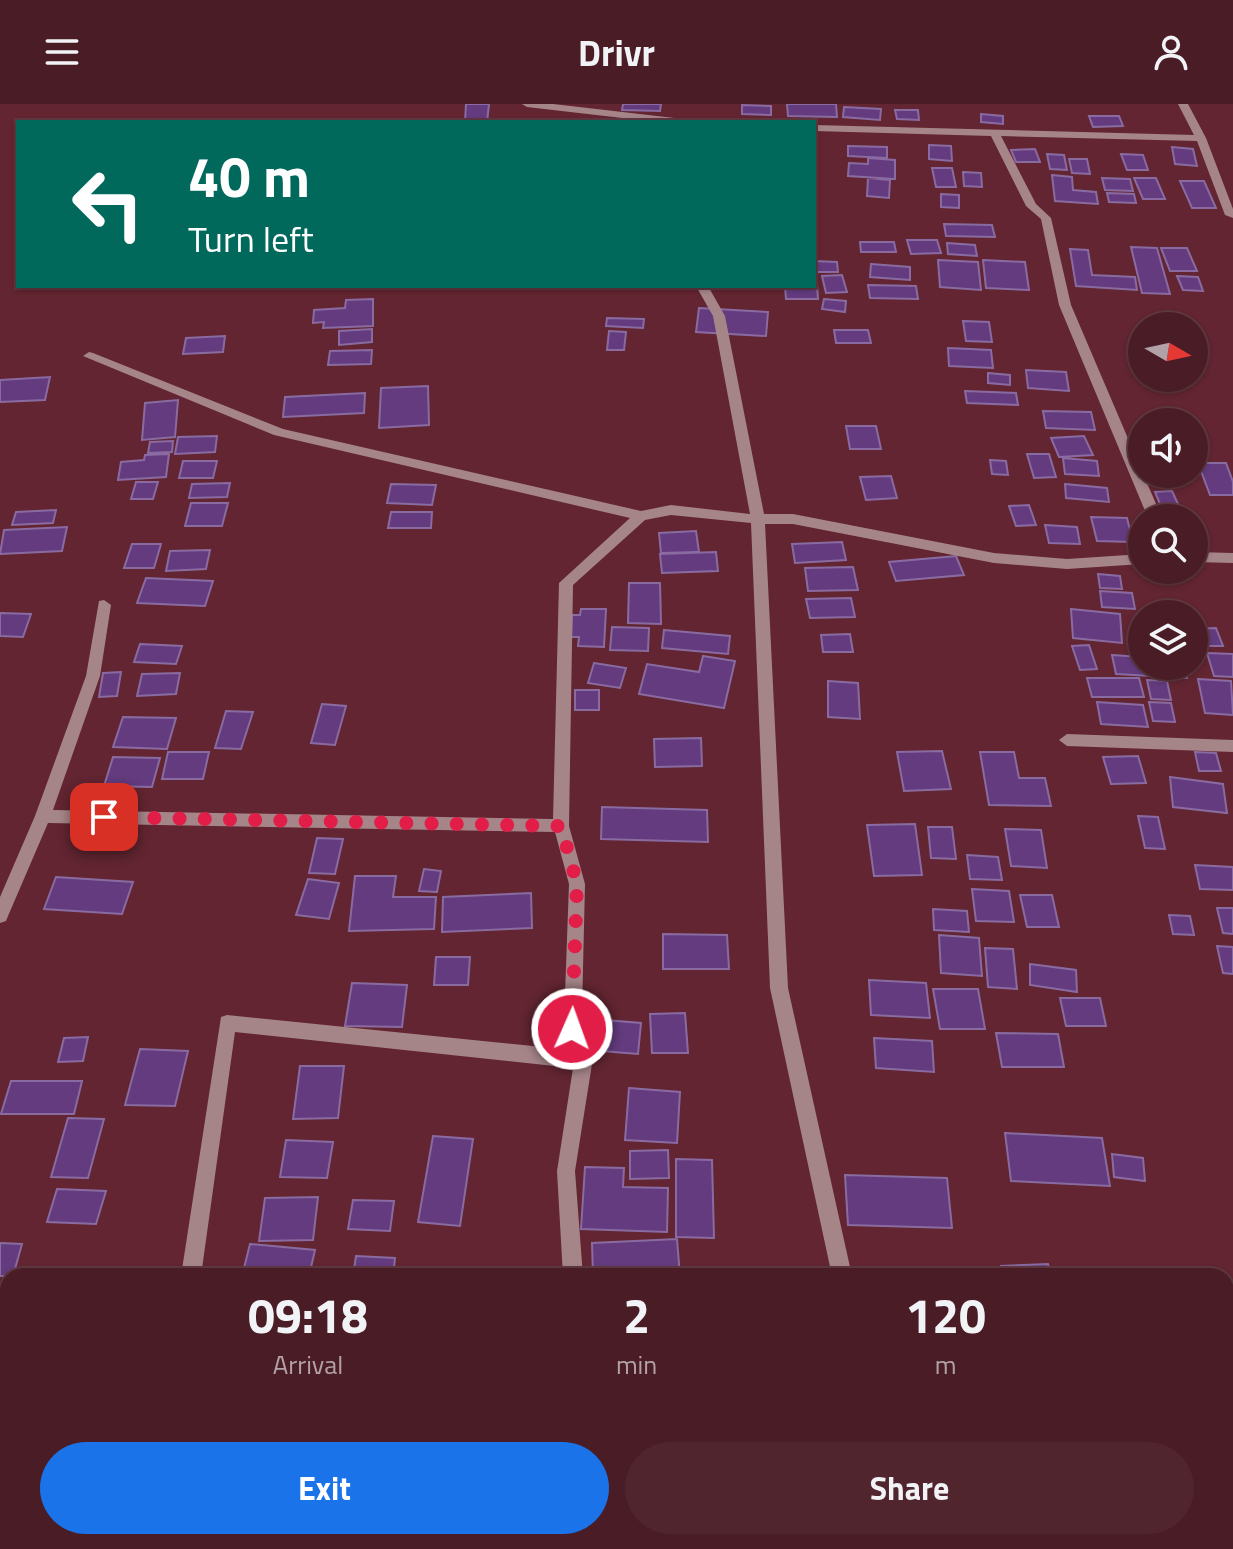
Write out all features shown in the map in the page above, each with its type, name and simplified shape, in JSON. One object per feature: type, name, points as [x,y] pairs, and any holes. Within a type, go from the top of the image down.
[{"type":"street","points":[[527,104],[666,120]]},
{"type":"street","points":[[1183,104],[1201,138],[1230,215]]},
{"type":"street","points":[[816,128],[1201,138]]},
{"type":"street","points":[[995,134],[1031,206],[1046,218],[1065,305],[1149,504]]},
{"type":"street","points":[[703,288],[719,316],[758,519],[779,988],[840,1268]]},
{"type":"street","points":[[89,356],[279,432],[641,516],[671,510],[758,519],[793,519],[994,558],[1067,564],[1128,560]]},
{"type":"street","points":[[572,1058],[577,884],[561,826],[566,583],[641,516]]},
{"type":"street","points":[[1208,557],[1233,558]]},
{"type":"street","points":[[0,916],[43,816],[93,676],[104,605]]},
{"type":"street","points":[[1067,740],[1233,746]]},
{"type":"street","points":[[43,816],[561,826]]},
{"type":"street","points":[[192,1268],[227,1023],[572,1058],[583,1064],[566,1171],[572,1268]]},
{"type":"building","points":[[466,104],[489,104],[487,120],[465,120]]},
{"type":"building","points":[[623,104],[661,104],[660,111],[622,110]]},
{"type":"building","points":[[787,104],[836,104],[837,117],[788,116]]},
{"type":"building","points":[[742,105],[771,106],[771,115],[742,114]]},
{"type":"building","points":[[844,107],[881,109],[880,120],[843,117]]},
{"type":"building","points":[[895,110],[918,110],[919,120],[897,119]]},
{"type":"building","points":[[981,114],[1003,116],[1003,124],[981,122]]},
{"type":"building","points":[[1089,116],[1119,116],[1123,126],[1093,127]]},
{"type":"building","points":[[929,145],[951,146],[952,161],[929,159]]},
{"type":"building","points":[[848,146],[887,147],[887,158],[848,156]]},
{"type":"building","points":[[1172,147],[1193,149],[1197,166],[1175,164]]},
{"type":"building","points":[[1035,149],[1040,162],[1016,162],[1011,150]]},
{"type":"building","points":[[1047,154],[1064,155],[1067,170],[1050,169]]},
{"type":"building","points":[[1121,154],[1143,155],[1148,170],[1127,170]]},
{"type":"building","points":[[868,158],[895,160],[895,179],[848,176],[849,163],[868,164]]},
{"type":"building","points":[[1069,159],[1087,159],[1090,174],[1072,173]]},
{"type":"building","points":[[932,168],[952,168],[956,187],[936,187]]},
{"type":"building","points":[[963,172],[981,173],[982,187],[964,186]]},
{"type":"building","points":[[1052,175],[1072,177],[1073,190],[1096,192],[1098,204],[1055,201]]},
{"type":"building","points":[[868,178],[890,180],[889,198],[867,196]]},
{"type":"building","points":[[1102,178],[1130,179],[1133,191],[1105,190]]},
{"type":"building","points":[[1134,178],[1156,178],[1165,199],[1143,199]]},
{"type":"building","points":[[1180,181],[1204,181],[1216,208],[1192,208]]},
{"type":"building","points":[[1107,193],[1134,194],[1136,203],[1109,202]]},
{"type":"building","points":[[941,194],[959,195],[959,208],[941,207]]},
{"type":"building","points":[[944,224],[992,225],[995,237],[946,236]]},
{"type":"building","points":[[907,240],[937,240],[941,253],[911,254]]},
{"type":"building","points":[[860,242],[894,242],[896,252],[861,252]]},
{"type":"building","points":[[947,243],[975,245],[977,256],[948,254]]},
{"type":"building","points":[[1131,247],[1157,248],[1170,294],[1142,293]]},
{"type":"building","points":[[1161,248],[1187,248],[1197,271],[1170,271]]},
{"type":"building","points":[[1070,249],[1088,250],[1092,275],[1135,277],[1137,290],[1076,286]]},
{"type":"building","points":[[938,260],[978,262],[981,290],[940,287]]},
{"type":"building","points":[[983,260],[1025,262],[1029,290],[986,288]]},
{"type":"building","points":[[816,261],[837,262],[838,272],[816,272]]},
{"type":"building","points":[[871,264],[910,267],[910,280],[870,277]]},
{"type":"building","points":[[842,275],[847,292],[826,293],[822,276]]},
{"type":"building","points":[[1177,276],[1198,277],[1203,291],[1183,290]]},
{"type":"building","points":[[816,284],[818,299],[786,299],[785,288],[816,288]]},
{"type":"building","points":[[868,285],[916,286],[918,299],[870,298]]},
{"type":"building","points":[[373,299],[373,326],[323,328],[324,322],[313,323],[314,310],[345,308],[346,300]]},
{"type":"building","points":[[824,299],[846,301],[845,312],[822,309]]},
{"type":"building","points":[[699,308],[768,312],[766,336],[696,332]]},
{"type":"building","points":[[607,318],[644,319],[643,328],[606,326]]},
{"type":"building","points":[[963,321],[989,322],[992,342],[966,341]]},
{"type":"building","points":[[372,329],[372,342],[339,345],[339,331]]},
{"type":"building","points":[[834,330],[868,330],[871,343],[836,343]]},
{"type":"building","points":[[609,331],[626,332],[624,350],[607,350]]},
{"type":"building","points":[[225,336],[223,352],[183,354],[186,338]]},
{"type":"building","points":[[948,348],[991,350],[993,368],[949,366]]},
{"type":"building","points":[[372,350],[371,364],[328,365],[330,351]]},
{"type":"building","points":[[1026,370],[1066,372],[1069,391],[1028,388]]},
{"type":"building","points":[[988,373],[1010,375],[1010,385],[988,383]]},
{"type":"building","points":[[50,377],[45,400],[0,402],[0,380]]},
{"type":"building","points":[[428,386],[429,425],[379,428],[381,388]]},
{"type":"building","points":[[965,391],[1016,393],[1018,405],[967,403]]},
{"type":"building","points":[[365,393],[364,413],[283,417],[285,397]]},
{"type":"building","points":[[178,400],[175,437],[142,440],[145,403]]},
{"type":"building","points":[[1043,411],[1091,412],[1095,430],[1046,428]]},
{"type":"building","points":[[846,426],[876,426],[881,449],[850,449]]},
{"type":"building","points":[[217,436],[215,452],[175,454],[178,437]]},
{"type":"building","points":[[1084,436],[1093,455],[1059,457],[1051,438]]},
{"type":"building","points":[[173,441],[172,452],[148,453],[150,442]]},
{"type":"building","points":[[169,454],[166,477],[118,480],[121,462],[144,460],[145,455]]},
{"type":"building","points":[[1027,454],[1049,454],[1056,477],[1034,478]]},
{"type":"building","points":[[1063,458],[1097,461],[1099,476],[1065,474]]},
{"type":"building","points":[[990,460],[1006,461],[1008,475],[992,474]]},
{"type":"building","points":[[183,461],[217,461],[213,478],[179,478]]},
{"type":"building","points":[[1208,463],[1226,463],[1233,482],[1233,495],[1210,495]]},
{"type":"building","points":[[891,476],[897,498],[866,500],[860,477]]},
{"type":"building","points":[[136,482],[158,482],[153,499],[131,499]]},
{"type":"building","points":[[230,483],[227,497],[189,498],[192,484]]},
{"type":"building","points":[[391,484],[436,485],[432,505],[387,503]]},
{"type":"building","points":[[1065,484],[1107,488],[1109,502],[1066,498]]},
{"type":"building","points":[[1172,491],[1178,504],[1160,504],[1155,492]]},
{"type":"building","points":[[191,503],[228,503],[222,526],[185,526]]},
{"type":"building","points":[[1029,505],[1036,525],[1016,526],[1009,506]]},
{"type":"building","points":[[56,510],[53,523],[12,525],[16,512]]},
{"type":"building","points":[[391,512],[432,512],[431,528],[388,528]]},
{"type":"building","points":[[1091,517],[1127,518],[1128,542],[1097,541]]},
{"type":"building","points":[[1045,525],[1077,527],[1080,544],[1049,543]]},
{"type":"building","points":[[67,527],[62,551],[0,554],[4,530]]},
{"type":"building","points":[[696,531],[699,552],[661,553],[659,533]]},
{"type":"building","points":[[842,542],[846,560],[795,563],[792,544]]},
{"type":"building","points":[[132,544],[161,544],[154,568],[124,568]]},
{"type":"building","points":[[210,550],[206,569],[166,571],[170,551]]},
{"type":"building","points":[[716,552],[718,571],[662,573],[660,554]]},
{"type":"building","points":[[956,556],[964,575],[896,581],[889,562]]},
{"type":"building","points":[[853,567],[858,590],[808,591],[805,568]]},
{"type":"building","points":[[1098,574],[1120,576],[1122,589],[1100,588]]},
{"type":"building","points":[[146,578],[213,581],[205,606],[137,603]]},
{"type":"building","points":[[629,583],[660,583],[661,624],[628,623]]},
{"type":"building","points":[[1100,591],[1132,593],[1133,600],[1128,600],[1128,609],[1102,607]]},
{"type":"building","points":[[851,598],[855,617],[810,618],[806,599]]},
{"type":"building","points":[[581,609],[606,609],[604,647],[578,646],[579,637],[571,637],[572,615],[580,615]]},
{"type":"building","points":[[1071,609],[1120,614],[1122,643],[1073,638]]},
{"type":"building","points":[[0,613],[31,614],[23,637],[0,636]]},
{"type":"building","points":[[612,627],[649,628],[648,651],[610,650]]},
{"type":"building","points":[[1208,628],[1216,628],[1223,646],[1208,646]]},
{"type":"building","points":[[664,630],[730,636],[728,654],[662,648]]},
{"type":"building","points":[[850,634],[853,652],[823,652],[821,635]]},
{"type":"building","points":[[140,644],[182,646],[176,664],[134,662]]},
{"type":"building","points":[[1089,645],[1097,669],[1080,670],[1072,646]]},
{"type":"building","points":[[1208,653],[1233,654],[1233,677],[1214,676]]},
{"type":"building","points":[[1112,655],[1128,656],[1128,675],[1116,674]]},
{"type":"building","points":[[703,656],[735,661],[724,708],[639,694],[647,664],[699,672]]},
{"type":"building","points":[[594,663],[626,668],[620,688],[588,683]]},
{"type":"building","points":[[121,672],[117,696],[99,697],[103,673]]},
{"type":"building","points":[[180,673],[176,694],[137,696],[142,674]]},
{"type":"building","points":[[1087,678],[1140,680],[1144,697],[1092,697]]},
{"type":"building","points":[[1147,680],[1167,681],[1171,700],[1151,699]]},
{"type":"building","points":[[1198,680],[1231,681],[1233,715],[1205,713]]},
{"type":"building","points":[[828,681],[858,683],[860,719],[828,717]]},
{"type":"building","points":[[575,690],[599,690],[599,710],[575,710]]},
{"type":"building","points":[[1097,702],[1143,705],[1148,727],[1101,724]]},
{"type":"building","points":[[1149,702],[1171,703],[1175,722],[1153,721]]},
{"type":"building","points":[[322,704],[346,706],[335,745],[311,743]]},
{"type":"building","points":[[226,711],[253,712],[241,749],[215,748]]},
{"type":"building","points":[[123,717],[176,718],[167,749],[113,747]]},
{"type":"building","points":[[701,738],[702,766],[655,767],[654,739]]},
{"type":"building","points":[[942,751],[951,789],[904,791],[897,752]]},
{"type":"building","points":[[168,752],[209,752],[203,779],[162,779]]},
{"type":"building","points":[[980,752],[1014,752],[1019,778],[1045,778],[1051,806],[989,805]]},
{"type":"building","points":[[1195,752],[1216,753],[1221,771],[1199,771]]},
{"type":"building","points":[[1138,756],[1146,783],[1111,784],[1103,757]]},
{"type":"building","points":[[113,757],[160,758],[152,787],[104,786]]},
{"type":"building","points":[[1170,777],[1223,784],[1227,813],[1173,807]]},
{"type":"building","points":[[602,807],[707,810],[708,842],[601,839]]},
{"type":"building","points":[[1138,816],[1158,817],[1165,849],[1145,848]]},
{"type":"building","points":[[915,824],[922,875],[874,876],[867,825]]},
{"type":"building","points":[[928,827],[952,827],[956,859],[931,858]]},
{"type":"building","points":[[1005,829],[1041,830],[1047,868],[1011,866]]},
{"type":"building","points":[[317,838],[343,839],[335,874],[309,873]]},
{"type":"building","points":[[967,855],[998,857],[1002,880],[970,879]]},
{"type":"building","points":[[1195,865],[1233,867],[1233,890],[1200,889]]},
{"type":"building","points":[[424,869],[441,871],[437,892],[419,891]]},
{"type":"building","points":[[355,876],[396,876],[393,897],[436,897],[434,929],[349,931]]},
{"type":"building","points":[[56,877],[133,882],[122,914],[44,909]]},
{"type":"building","points":[[308,879],[339,883],[329,919],[296,915]]},
{"type":"building","points":[[972,889],[1009,891],[1014,922],[976,921]]},
{"type":"building","points":[[531,893],[532,928],[442,932],[443,897]]},
{"type":"building","points":[[1020,895],[1052,895],[1059,927],[1027,927]]},
{"type":"building","points":[[1217,908],[1233,908],[1233,934],[1223,933]]},
{"type":"building","points":[[933,909],[967,911],[969,932],[934,930]]},
{"type":"building","points":[[1169,915],[1190,916],[1194,935],[1173,934]]},
{"type":"building","points":[[663,934],[727,935],[729,969],[663,969]]},
{"type":"building","points":[[939,935],[979,938],[982,976],[941,973]]},
{"type":"building","points":[[1217,946],[1233,947],[1233,974],[1223,973]]},
{"type":"building","points":[[985,948],[1013,949],[1017,989],[988,987]]},
{"type":"building","points":[[436,957],[470,957],[468,985],[434,985]]},
{"type":"building","points":[[1030,964],[1076,970],[1077,992],[1030,985]]},
{"type":"building","points":[[869,980],[926,983],[930,1018],[871,1015]]},
{"type":"building","points":[[352,983],[407,985],[402,1027],[345,1026]]},
{"type":"building","points":[[933,989],[978,989],[985,1029],[940,1029]]},
{"type":"building","points":[[1060,998],[1100,998],[1106,1026],[1066,1026]]},
{"type":"building","points":[[685,1013],[688,1053],[652,1053],[650,1014]]},
{"type":"building","points":[[593,1019],[641,1023],[638,1054],[589,1050]]},
{"type":"building","points":[[996,1033],[1058,1034],[1064,1067],[1002,1067]]},
{"type":"building","points":[[88,1037],[83,1061],[58,1062],[64,1038]]},
{"type":"building","points":[[874,1038],[932,1041],[934,1072],[876,1068]]},
{"type":"building","points":[[140,1049],[188,1051],[175,1106],[125,1105]]},
{"type":"building","points":[[300,1066],[344,1066],[338,1118],[293,1119]]},
{"type":"building","points":[[11,1081],[82,1081],[74,1114],[1,1114]]},
{"type":"building","points":[[629,1088],[680,1092],[677,1143],[625,1140]]},
{"type":"building","points":[[68,1118],[104,1119],[88,1178],[51,1177]]},
{"type":"building","points":[[1005,1133],[1102,1138],[1110,1186],[1011,1181]]},
{"type":"building","points":[[433,1136],[473,1139],[460,1226],[418,1222]]},
{"type":"building","points":[[286,1140],[333,1142],[327,1178],[280,1177]]},
{"type":"building","points":[[668,1150],[669,1178],[630,1179],[630,1151]]},
{"type":"building","points":[[1112,1154],[1143,1158],[1145,1181],[1114,1177]]},
{"type":"building","points":[[676,1159],[712,1160],[714,1238],[676,1237]]},
{"type":"building","points":[[585,1167],[624,1168],[623,1187],[668,1188],[667,1232],[581,1229]]},
{"type":"building","points":[[845,1175],[947,1178],[952,1228],[848,1225]]},
{"type":"building","points":[[57,1189],[106,1191],[96,1224],[47,1222]]},
{"type":"building","points":[[318,1197],[313,1240],[259,1241],[265,1198]]},
{"type":"building","points":[[353,1200],[394,1201],[390,1231],[348,1229]]},
{"type":"building","points":[[677,1239],[679,1268],[593,1268],[592,1243]]},
{"type":"building","points":[[0,1243],[22,1244],[15,1268],[0,1268]]},
{"type":"building","points":[[250,1244],[315,1250],[311,1268],[244,1268]]},
{"type":"building","points":[[356,1256],[395,1258],[394,1268],[354,1268]]},
{"type":"building","points":[[1048,1264],[1049,1268],[1001,1268]]},
{"type":"route","points":[[104,817],[561,826],[577,884],[572,1029]]}]
